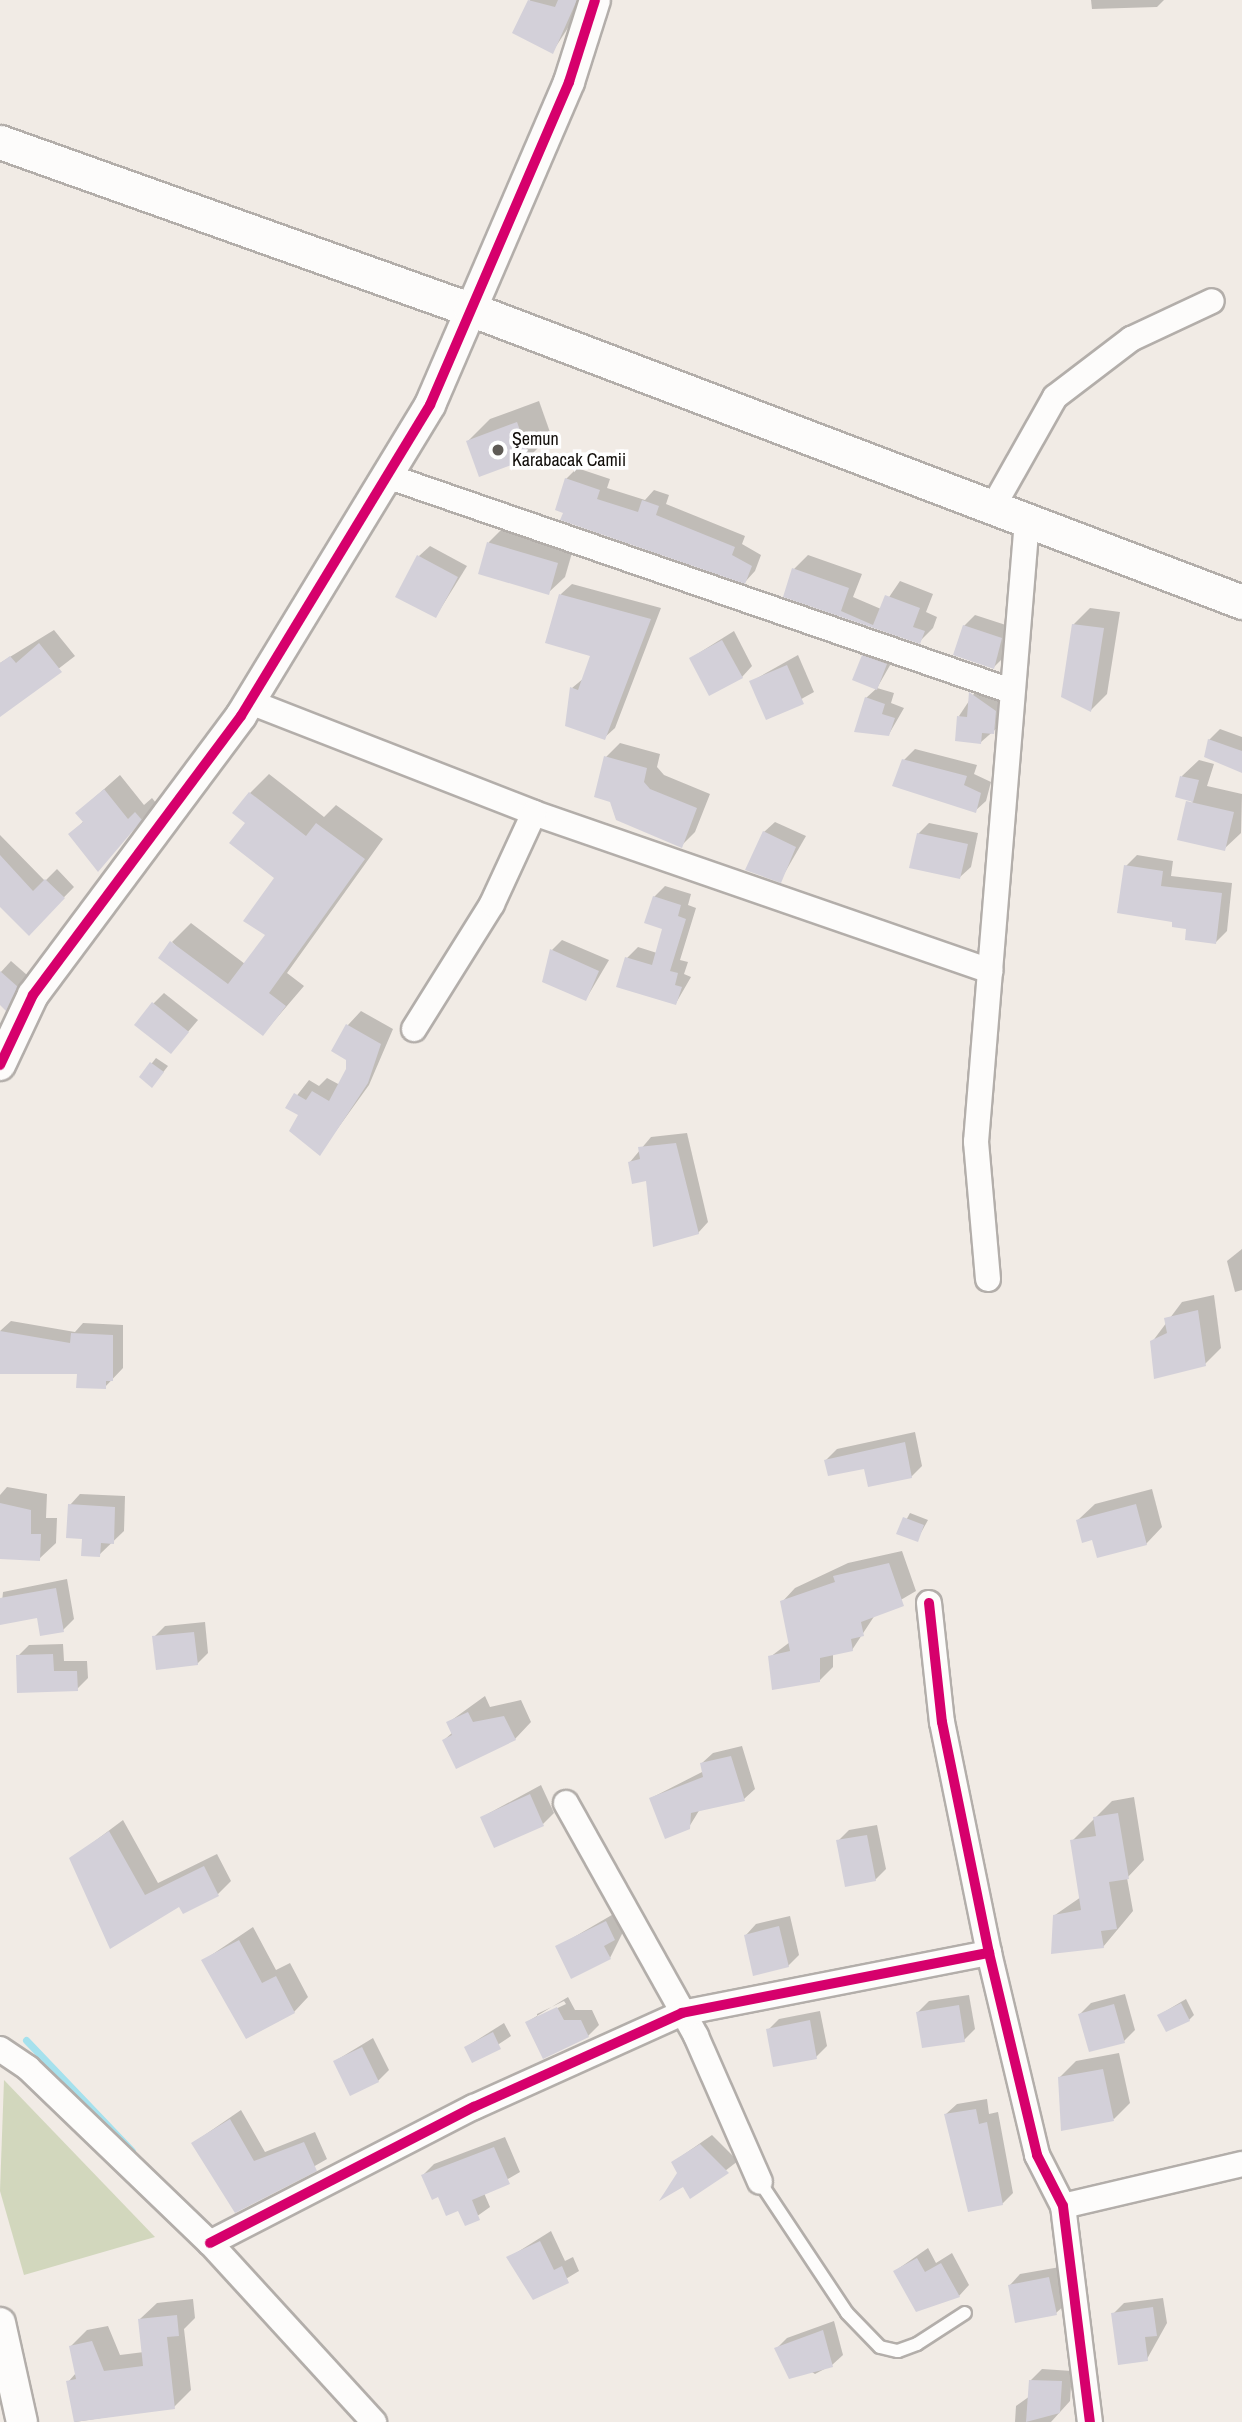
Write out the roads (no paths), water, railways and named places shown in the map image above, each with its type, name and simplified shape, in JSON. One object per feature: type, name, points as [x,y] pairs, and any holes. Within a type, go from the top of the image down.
[{"type":"main road","points":[[0,142],[470,309],[1242,602]]},
{"type":"street","points":[[0,1065],[33,995],[250,702],[430,405],[569,82],[594,0]]},
{"type":"street","points":[[993,507],[1055,397],[1131,338],[1212,301]]},
{"type":"street","points":[[387,476],[1011,691]]},
{"type":"street","points":[[988,1279],[976,1142],[1027,520]]},
{"type":"street","points":[[250,702],[534,813],[990,971]]},
{"type":"street","points":[[414,1029],[492,904],[534,813]]},
{"type":"street","points":[[929,1603],[942,1722],[989,1953],[1037,2155],[1063,2206],[1090,2422]]},
{"type":"street","points":[[566,1803],[682,2013],[760,2182]]},
{"type":"street","points":[[210,2243],[462,2113],[682,2013],[989,1953]]},
{"type":"street","points":[[0,2049],[28,2068],[210,2243],[374,2422]]},
{"type":"street","points":[[1063,2206],[1242,2164]]},
{"type":"street","points":[[0,2323],[22,2422]]},
{"type":"lane","points":[[760,2182],[847,2313],[880,2347],[905,2349],[965,2313]]},
{"type":"waterway","points":[[26,2040],[132,2151]]},
{"type":"place","name":"Şemun Karabacak Camii","points":[[498,450]]}]
